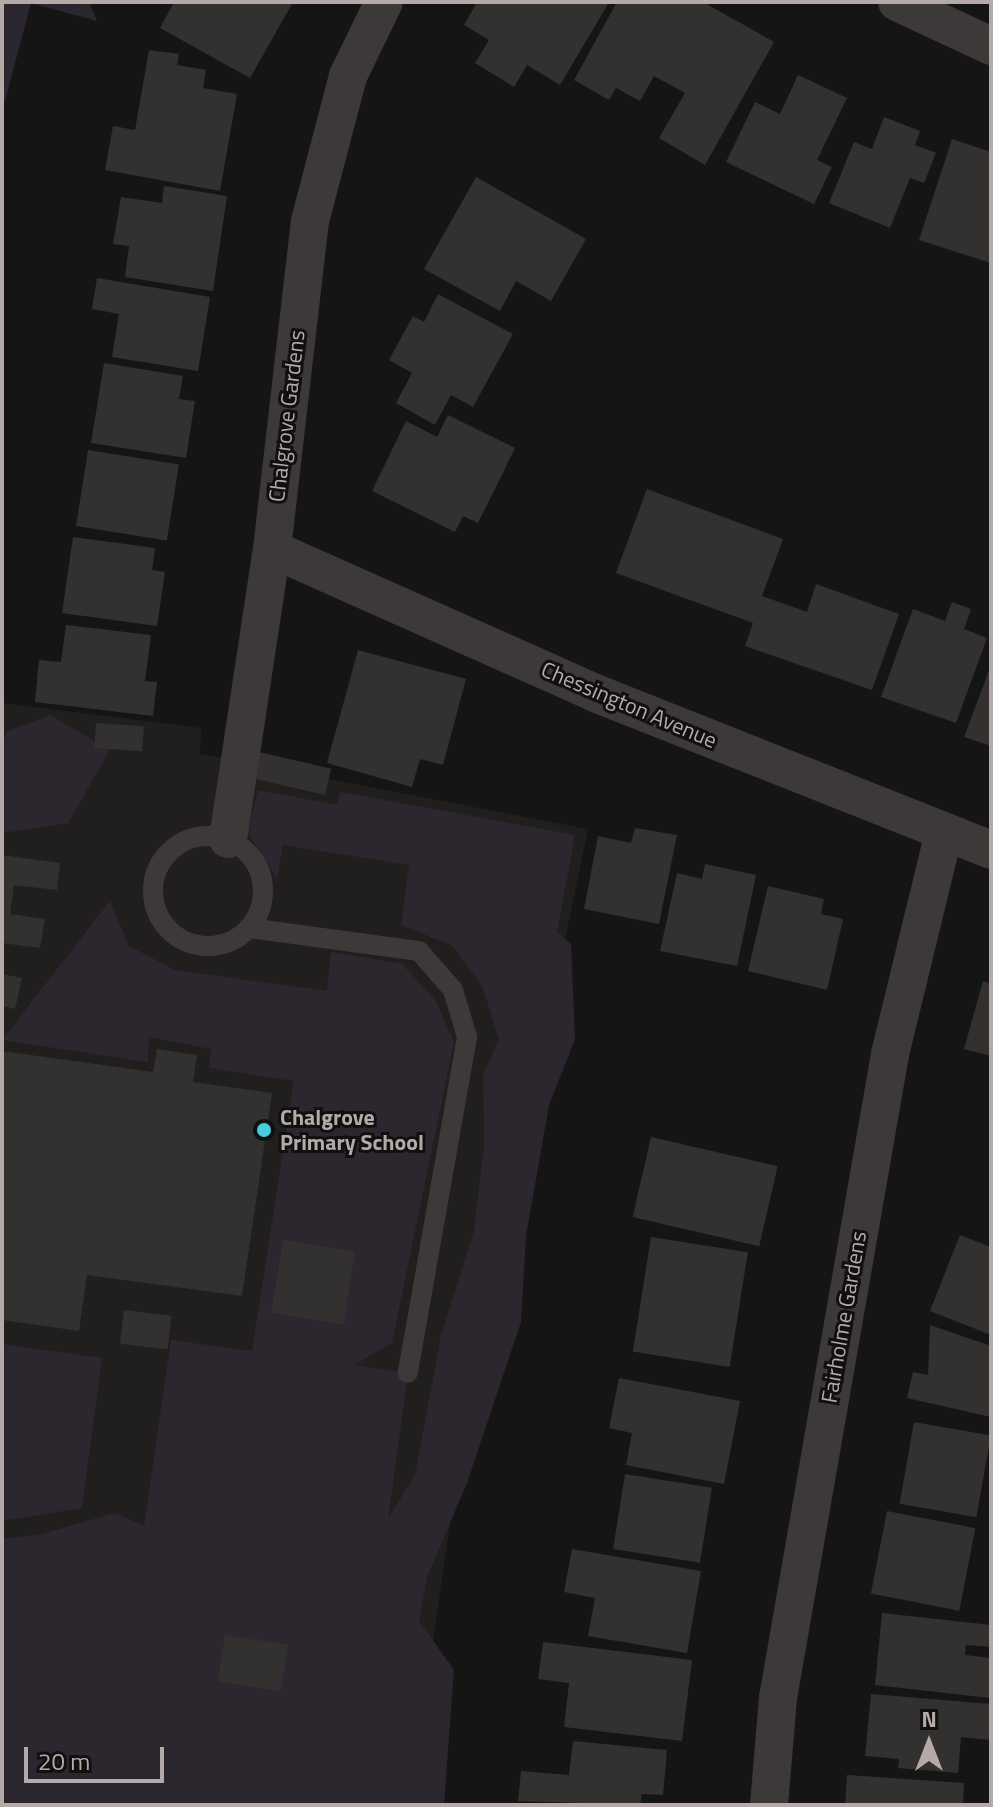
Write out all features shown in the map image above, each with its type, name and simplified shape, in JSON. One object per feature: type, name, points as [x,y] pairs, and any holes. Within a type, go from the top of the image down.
[{"type":"street","name":"Chalgrove Gardens","points":[[228,839],[272,549],[310,221],[348,76],[384,2]]},
{"type":"street","points":[[897,2],[991,46]]},
{"type":"street","name":"Chessington Avenue","points":[[272,549],[595,693],[991,850]]},
{"type":"street","name":"Fairholme Gardens","points":[[769,1805],[778,1698],[890,1054],[944,833]]},
{"type":"lane","points":[[250,928],[264,892],[261,873],[252,856],[228,839],[189,839],[172,849],[154,881],[155,908],[164,925],[199,946],[221,945],[250,928],[419,951],[453,990],[467,1037],[408,1373]]},
{"type":"shaded area","points":[[2,2],[89,2],[97,21],[31,3],[2,112]]},
{"type":"shaded area","name":"Chalgrove Primary School","points":[[2,703],[201,728],[200,754],[588,829],[463,1431],[410,1805],[2,1805]]},
{"type":"shaded area","points":[[50,715],[110,750],[68,823],[2,833],[2,742],[8,731]]},
{"type":"shaded area","points":[[258,790],[337,805],[340,792],[575,835],[557,932],[571,944],[575,1039],[549,1105],[526,1236],[521,1322],[467,1483],[427,1577],[419,1621],[454,1670],[444,1805],[2,1805],[2,1539],[42,1534],[115,1513],[144,1526],[171,1340],[252,1351],[294,1081],[209,1068],[211,1049],[149,1037],[148,1062],[2,1040],[110,901],[129,946],[175,970],[327,991],[331,952],[402,964],[435,999],[454,1042],[392,1343],[354,1365],[408,1373],[388,1519],[415,1475],[441,1336],[474,1231],[484,1146],[483,1074],[499,1040],[483,988],[453,946],[401,925],[409,865],[283,845],[277,879],[248,832]]},
{"type":"shaded area","points":[[2,1344],[102,1358],[82,1508],[2,1521]]},
{"type":"building","points":[[174,2],[293,2],[250,78],[160,28]]},
{"type":"building","points":[[477,2],[608,4],[560,85],[527,65],[514,87],[475,63],[489,40],[464,25]]},
{"type":"building","points":[[617,2],[703,2],[774,42],[705,165],[659,138],[685,93],[654,76],[640,101],[616,88],[609,100],[574,80]]},
{"type":"building","points":[[149,50],[179,54],[177,65],[206,70],[203,88],[237,94],[220,191],[105,170],[113,126],[135,130]]},
{"type":"building","points":[[798,75],[847,98],[817,160],[832,167],[814,204],[726,162],[755,102],[780,114]]},
{"type":"building","points":[[884,117],[920,131],[915,145],[936,153],[924,183],[910,178],[890,228],[829,203],[854,142],[872,149]]},
{"type":"building","points":[[952,139],[991,152],[991,263],[919,240]]},
{"type":"building","points":[[476,177],[586,239],[551,301],[516,281],[500,311],[424,269]]},
{"type":"building","points":[[164,186],[227,196],[213,291],[125,277],[129,246],[113,244],[121,197],[162,203]]},
{"type":"building","points":[[97,278],[210,297],[198,371],[112,357],[119,314],[92,309]]},
{"type":"building","points":[[438,294],[513,334],[473,407],[451,395],[435,425],[396,403],[412,373],[389,360],[413,316],[424,322]]},
{"type":"building","points":[[104,363],[183,376],[179,399],[195,401],[186,458],[91,443]]},
{"type":"building","points":[[448,415],[515,448],[478,523],[463,516],[455,532],[372,491],[406,421],[437,437]]},
{"type":"building","points":[[88,450],[179,464],[167,540],[76,526]]},
{"type":"building","points":[[647,489],[783,539],[762,596],[807,612],[816,584],[899,614],[872,690],[745,646],[753,623],[616,573]]},
{"type":"building","points":[[73,537],[155,548],[152,570],[165,572],[157,626],[62,613]]},
{"type":"building","points":[[952,602],[971,609],[964,629],[987,638],[956,723],[881,697],[913,609],[945,621]]},
{"type":"building","points":[[66,625],[151,635],[145,681],[157,682],[153,716],[35,702],[39,660],[61,662]]},
{"type":"building","points":[[358,650],[466,679],[443,765],[420,759],[412,787],[327,763]]},
{"type":"building","points":[[991,665],[991,746],[964,737]]},
{"type":"building","points":[[96,723],[144,726],[142,751],[94,748]]},
{"type":"building","points":[[259,752],[331,769],[325,795],[253,778]]},
{"type":"building","points":[[635,828],[677,835],[659,924],[584,909],[598,836],[631,843]]},
{"type":"building","points":[[2,855],[60,863],[57,890],[14,885],[10,914],[45,919],[40,948],[2,943]]},
{"type":"building","points":[[705,864],[756,875],[737,966],[660,951],[677,873],[702,879]]},
{"type":"building","points":[[768,886],[824,899],[821,914],[843,919],[827,990],[748,971]]},
{"type":"building","points":[[2,974],[22,978],[15,1009],[2,1006]]},
{"type":"building","points":[[983,981],[991,984],[991,1056],[964,1049]]},
{"type":"building","points":[[157,1049],[197,1055],[193,1082],[272,1093],[242,1296],[87,1275],[79,1331],[2,1320],[2,1051],[153,1072]]},
{"type":"building","points":[[651,1137],[778,1166],[759,1246],[633,1217]]},
{"type":"building","points":[[960,1235],[991,1247],[991,1335],[930,1311]]},
{"type":"building","points":[[651,1237],[748,1252],[730,1367],[633,1352]]},
{"type":"building","points":[[283,1240],[355,1251],[344,1325],[271,1313]]},
{"type":"building","points":[[124,1310],[172,1316],[167,1350],[120,1344]]},
{"type":"building","points":[[930,1325],[991,1346],[991,1417],[907,1398],[913,1372],[928,1375]]},
{"type":"building","points":[[619,1378],[740,1401],[724,1484],[626,1465],[632,1433],[609,1428]]},
{"type":"building","points":[[914,1422],[991,1436],[976,1517],[900,1504]]},
{"type":"building","points":[[625,1474],[712,1488],[700,1563],[613,1549]]},
{"type":"building","points":[[887,1511],[975,1528],[959,1611],[871,1593]]},
{"type":"building","points":[[572,1549],[701,1571],[687,1653],[588,1636],[595,1598],[564,1592]]},
{"type":"building","points":[[882,1613],[991,1625],[991,1647],[966,1645],[965,1655],[991,1658],[990,1698],[875,1685]]},
{"type":"building","points":[[225,1635],[288,1645],[281,1691],[218,1681]]},
{"type":"building","points":[[543,1642],[692,1660],[682,1741],[564,1727],[569,1683],[538,1679]]},
{"type":"building","points":[[871,1694],[991,1704],[991,1740],[961,1737],[958,1773],[898,1768],[899,1759],[865,1756]]},
{"type":"building","points":[[573,1741],[667,1750],[663,1795],[642,1794],[640,1805],[518,1801],[521,1771],[569,1775]]},
{"type":"building","points":[[847,1775],[964,1783],[963,1805],[845,1805]]},
{"type":"place","name":"Chalgrove Primary School","points":[[264,1130]]}]
